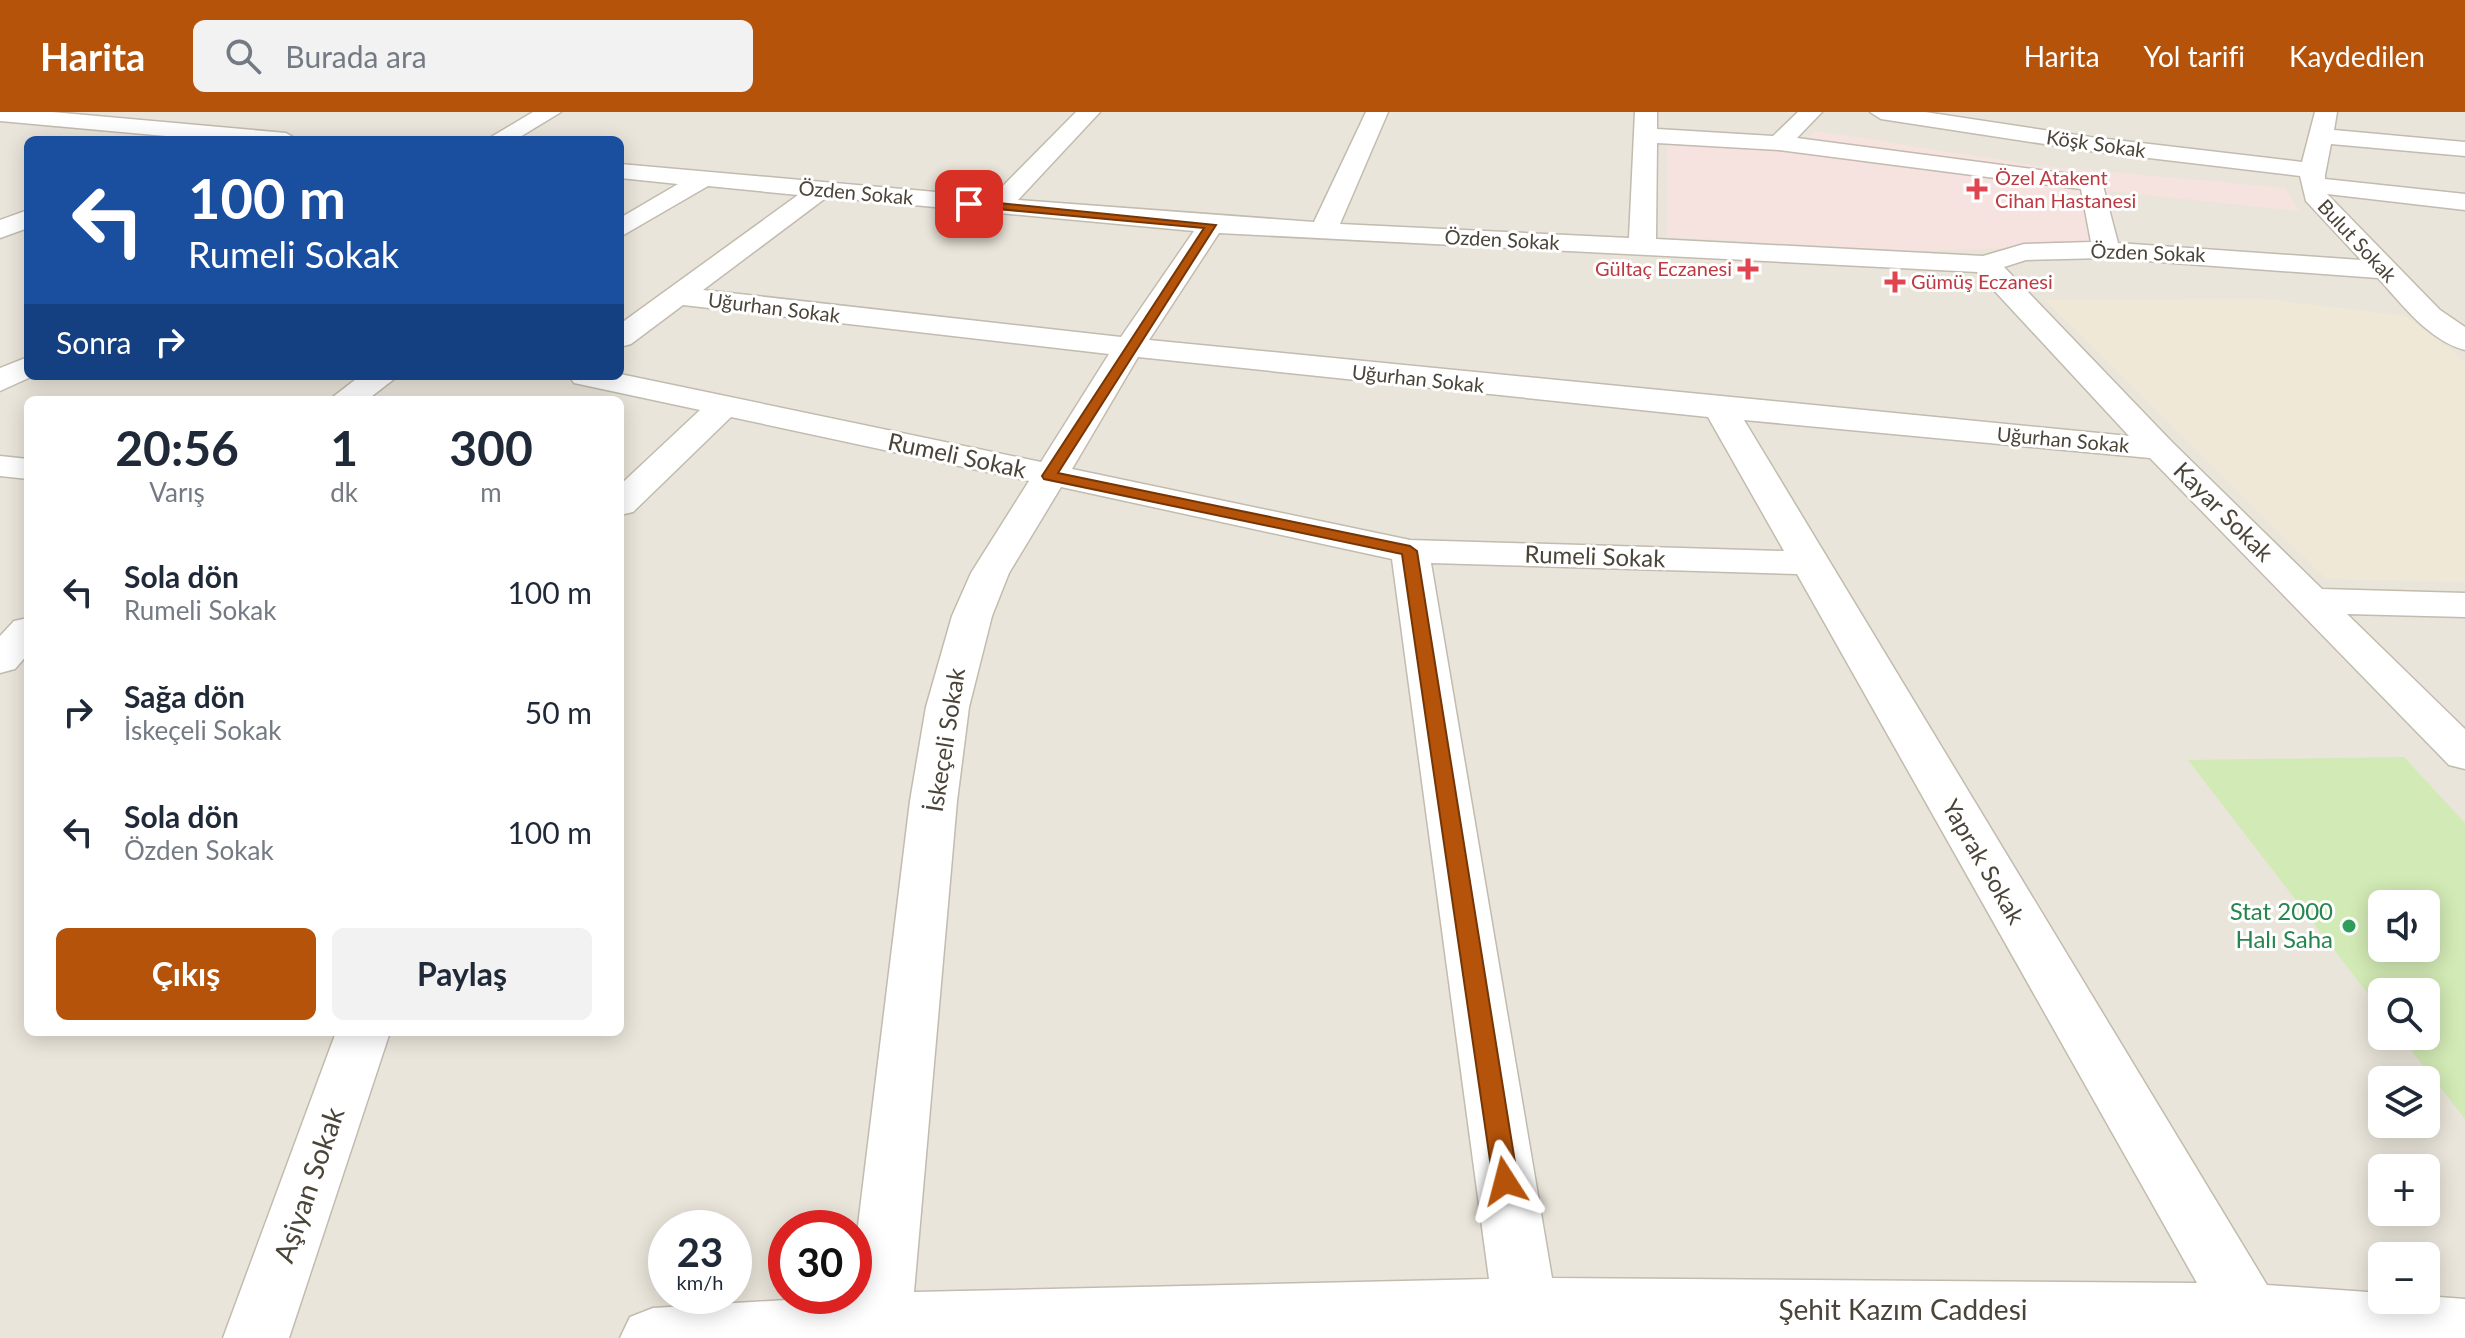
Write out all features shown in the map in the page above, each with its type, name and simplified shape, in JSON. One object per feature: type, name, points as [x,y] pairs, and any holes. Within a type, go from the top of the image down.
[{"type":"street","points":[[505,136],[550,112]]},
{"type":"street","points":[[998,206],[1089,112]]},
{"type":"street","points":[[1323,231],[1377,112]]},
{"type":"street","points":[[1779,143],[1811,112]]},
{"type":"street","name":"Köşk Sokak","points":[[1881,112],[2090,133],[2311,178],[2465,202]]},
{"type":"street","points":[[3,114],[206,136]]},
{"type":"street","points":[[1642,247],[1646,124],[2092,183],[2106,250]]},
{"type":"street","points":[[2325,124],[2465,149]]},
{"type":"street","name":"Bulut Sokak","points":[[2325,124],[2311,178],[2326,211],[2430,316],[2465,341]]},
{"type":"street","name":"Özden Sokak","points":[[624,171],[1211,225],[1985,264],[2024,252],[2106,250],[2384,270]]},
{"type":"street","points":[[624,227],[703,179]]},
{"type":"street","points":[[624,335],[821,190]]},
{"type":"street","points":[[0,230],[24,220]]},
{"type":"street","name":"İskeçeli Sokak","points":[[878,1322],[938,763],[960,654],[990,573],[1128,349],[1211,225]]},
{"type":"street","name":"Kayar Sokak","points":[[1985,264],[2160,449],[2465,755]]},
{"type":"street","name":"Uğurhan Sokak","points":[[677,296],[1128,349],[1721,410],[2160,449]]},
{"type":"street","points":[[2430,316],[2465,322]]},
{"type":"street","points":[[0,381],[24,368]]},
{"type":"street","points":[[351,396],[376,380]]},
{"type":"street","name":"Rumeli Sokak","points":[[604,380],[1410,551],[1807,563]]},
{"type":"street","points":[[624,500],[724,406]]},
{"type":"street","name":"Yaprak Sokak","points":[[1721,410],[1807,563],[2248,1313]]},
{"type":"street","points":[[0,466],[24,469]]},
{"type":"street","points":[[1410,551],[1525,1307]]},
{"type":"street","points":[[2312,601],[2465,605]]},
{"type":"street","points":[[0,660],[24,634]]},
{"type":"street","name":"Aşiyan Sokak","points":[[256,1338],[362,1036]]},
{"type":"street","name":"Şehit Kazım Caddesi","points":[[653,1338],[878,1322],[1341,1325],[1525,1307],[2248,1313],[2465,1329]]},
{"type":"shaded area","points":[[0,112],[2465,112],[2465,1338],[0,1338]]},
{"type":"shaded area","name":"Özel Atakent Cihan Hastanesi","points":[[1816,131],[2032,165],[2285,188],[2300,211],[2109,191],[2119,244],[1916,251],[1667,237],[1667,143],[1783,151],[1794,150]]},
{"type":"shaded area","points":[[2264,299],[2406,316],[2465,361],[2465,582],[2326,579],[2045,300]]},
{"type":"green space","name":"Stat 2000 Halı Saha","points":[[2404,757],[2465,823],[2465,1119],[2440,1087],[2440,1066],[2423,1066],[2411,1050],[2440,1050],[2440,978],[2368,978],[2368,994],[2188,760]]},
{"type":"place","name":"Özel Atakent Cihan Hastanesi","points":[[1977,189]]},
{"type":"place","name":"Gültaç Eczanesi","points":[[1748,269]]},
{"type":"place","name":"Gümüş Eczanesi","points":[[1895,282]]},
{"type":"place","name":"Stat 2000 Halı Saha","points":[[2349,926]]},
{"type":"route","points":[[969,204],[1211,225],[1128,349],[1049,476],[1410,551],[1505,1181]]}]
